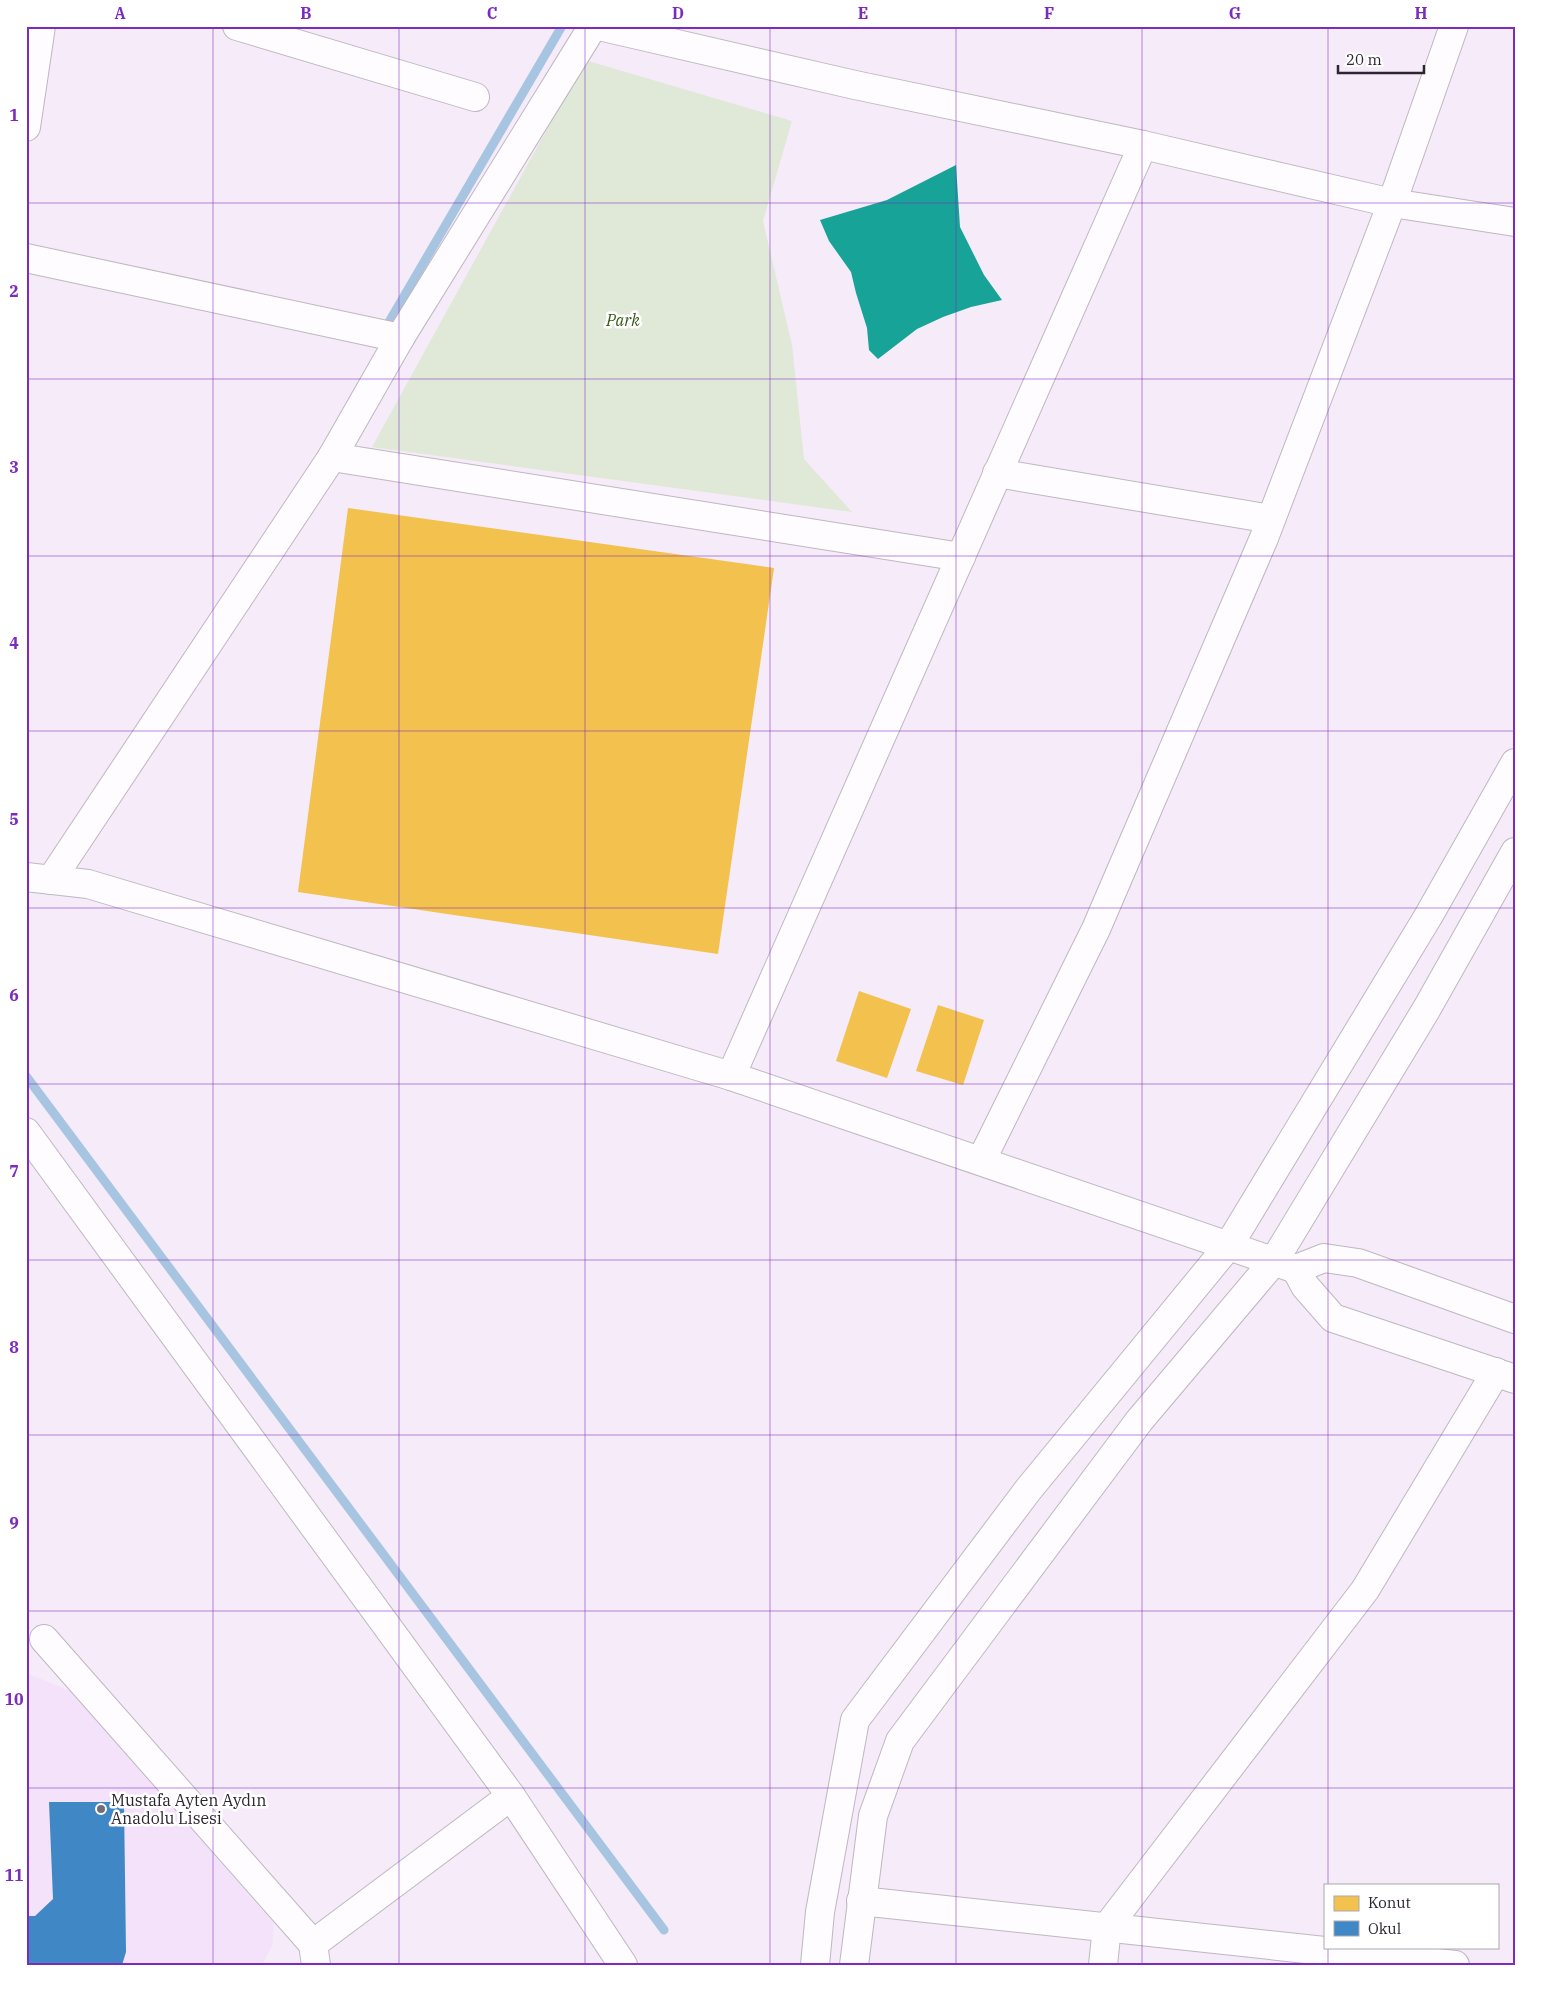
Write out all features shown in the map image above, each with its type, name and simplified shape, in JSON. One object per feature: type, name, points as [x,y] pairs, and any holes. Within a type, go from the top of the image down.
[{"type":"street","points":[[26,128],[41,26]]},
{"type":"street","points":[[237,26],[475,97]]},
{"type":"street","points":[[593,26],[400,338],[332,457],[39,878],[88,884],[731,1076],[1229,1245],[1285,1265],[1333,1318],[1505,1376],[1365,1590],[1107,1927],[1103,1965]]},
{"type":"street","points":[[599,26],[855,85],[1143,145],[1392,203],[1515,222]]},
{"type":"street","points":[[981,1161],[1096,929],[1271,519],[1392,203],[1454,26]]},
{"type":"street","points":[[731,1076],[1143,145]]},
{"type":"street","points":[[26,258],[400,338]]},
{"type":"street","points":[[332,457],[961,557]]},
{"type":"street","points":[[997,473],[1271,519]]},
{"type":"street","points":[[815,1965],[820,1912],[855,1720],[1028,1490],[1229,1245],[1429,915],[1515,764]]},
{"type":"street","points":[[854,1965],[873,1816],[900,1741],[1139,1421],[1285,1265],[1515,852]]},
{"type":"street","points":[[26,1132],[511,1796],[623,1965]]},
{"type":"street","points":[[1285,1265],[1324,1258],[1358,1263],[1515,1319]]},
{"type":"street","points":[[44,1639],[314,1954],[511,1796]]},
{"type":"street","points":[[861,1901],[1107,1927],[1350,1959],[1455,1965]]},
{"type":"shaded area","name":"Mustafa Ayten Aydın Anadolu Lisesi","points":[[26,1673],[75,1693],[274,1924],[272,1946],[262,1965],[26,1965]]},
{"type":"green space","name":"Park","points":[[585,60],[792,121],[763,221],[792,345],[804,459],[852,512],[372,447]]},
{"type":"building: Konut","points":[[348,508],[774,568],[718,954],[298,892]]},
{"type":"building: Konut","points":[[859,991],[911,1009],[887,1078],[836,1061]]},
{"type":"building: Konut","points":[[938,1005],[984,1020],[963,1085],[916,1071]]},
{"type":"building: Okul","points":[[49,1802],[124,1802],[126,1952],[122,1965],[26,1965],[26,1916],[35,1916],[53,1899]]},
{"type":"building: Kamu","points":[[956,165],[960,227],[984,275],[1002,300],[971,307],[917,329],[878,359],[869,350],[867,328],[851,272],[829,241],[820,220],[887,200]]},
{"type":"waterway","points":[[389,322],[562,26]]},
{"type":"waterway","points":[[26,1076],[664,1930]]},
{"type":"place","name":"Mustafa Ayten Aydın Anadolu Lisesi","points":[[101,1809]]}]
